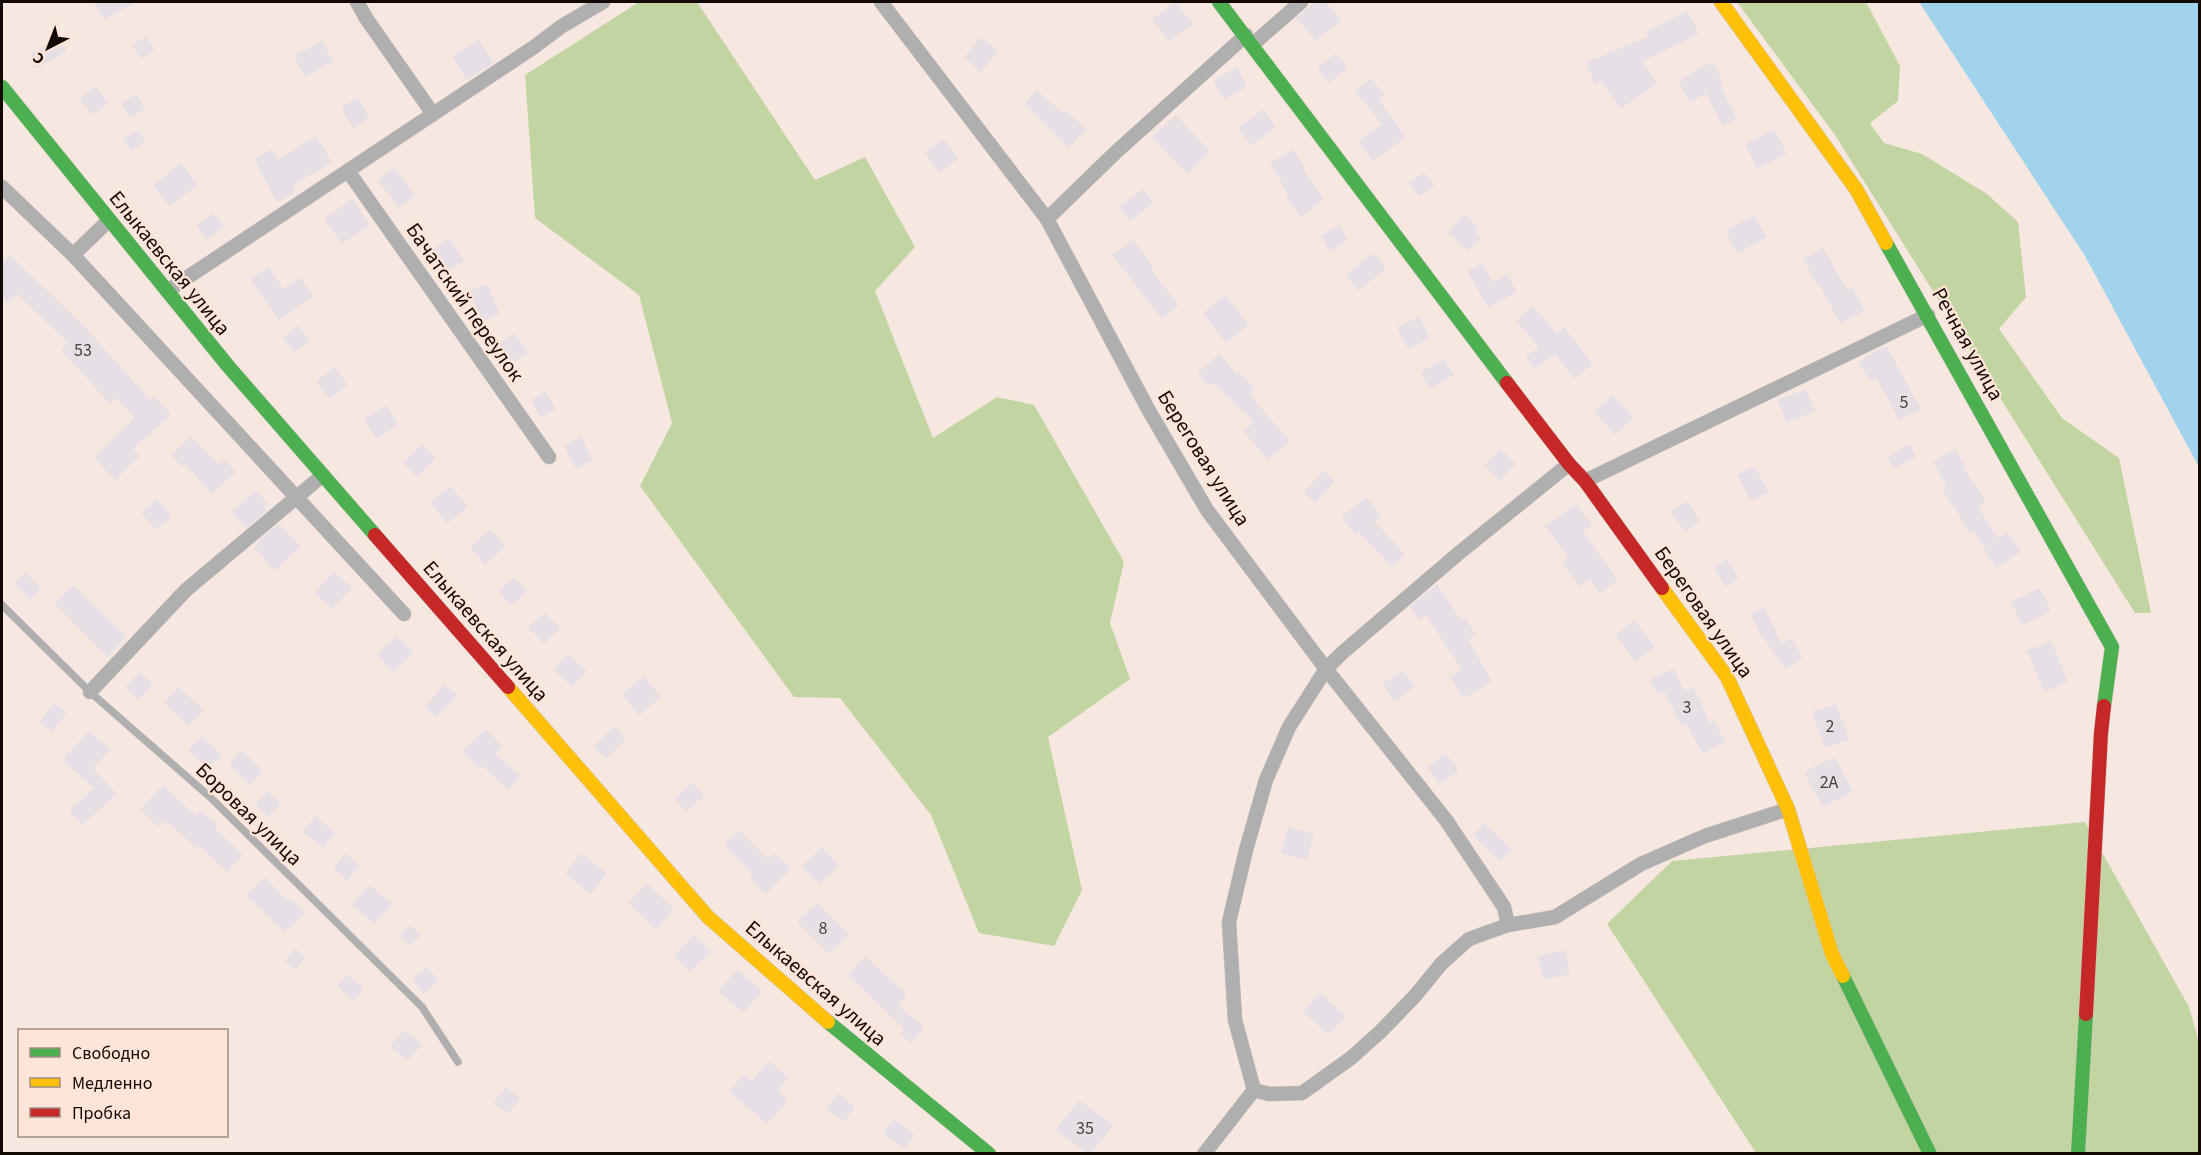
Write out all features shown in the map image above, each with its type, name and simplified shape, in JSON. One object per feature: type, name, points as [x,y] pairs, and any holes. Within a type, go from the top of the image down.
[{"type":"street","points":[[357,2],[433,114]]},
{"type":"street","points":[[167,291],[534,47],[562,26],[603,2]]},
{"type":"street","name":"Береговая улица","points":[[880,2],[1047,219],[1148,409],[1207,510],[1326,669],[1446,820],[1504,907],[1508,925]]},
{"type":"street","name":"Береговая улица","points":[[1218,2],[1569,464],[1585,481],[1727,677],[1788,809],[1832,954],[1930,1154]]},
{"type":"street","points":[[1047,219],[1116,152],[1249,40],[1301,2]]},
{"type":"street","name":"Речная улица","points":[[1721,2],[1856,189],[2112,648],[2101,733],[2078,1154]]},
{"type":"street","name":"Елыкаевская улица","points":[[2,87],[108,221],[228,366],[708,917],[808,1006],[989,1154]]},
{"type":"street","name":"Бачатский переулок","points":[[348,171],[549,457]]},
{"type":"street","points":[[2,187],[73,255],[404,614]]},
{"type":"street","points":[[73,255],[108,221]]},
{"type":"street","points":[[1585,481],[1928,315]]},
{"type":"street","points":[[1254,1090],[1235,1020],[1229,922],[1266,780],[1289,727],[1326,669],[1342,653],[1459,553],[1569,464]]},
{"type":"street","points":[[90,692],[186,590],[323,475]]},
{"type":"street","points":[[1254,1090],[1269,1094],[1302,1093],[1352,1058],[1414,997],[1442,963],[1469,939],[1508,925],[1555,917],[1641,864],[1705,836],[1788,809]]},
{"type":"street","points":[[1204,1154],[1254,1090]]},
{"type":"lane","name":"Боровая улица","points":[[2,605],[90,692],[210,797],[422,1007],[458,1062]]},
{"type":"green space","points":[[639,2],[697,2],[815,180],[865,157],[915,247],[875,291],[933,438],[997,397],[1034,405],[1124,562],[1110,623],[1130,679],[1048,737],[1082,890],[1054,946],[979,933],[931,815],[840,698],[794,697],[640,486],[672,423],[639,295],[535,218],[525,75]]},
{"type":"green space","points":[[1737,2],[1866,2],[1900,66],[1898,101],[1870,123],[1884,143],[1922,154],[1987,194],[2018,222],[2026,297],[1999,329],[2062,418],[2119,458],[2151,613],[2135,613],[1835,135]]},
{"type":"green space","points":[[2085,822],[2189,1007],[2199,1042],[2199,1153],[1756,1153],[1607,924],[1672,861]]},
{"type":"water","points":[[1919,2],[2199,2],[2199,467],[2085,256]]},
{"type":"building","points":[[93,2],[136,2],[104,20]]},
{"type":"building","points":[[1176,2],[1193,24],[1169,41],[1152,19]]},
{"type":"building","points":[[1315,2],[1326,2],[1341,20],[1316,41],[1296,18]]},
{"type":"building","points":[[1688,11],[1699,34],[1642,62],[1657,83],[1621,109],[1601,81],[1595,84],[1586,62],[1648,37],[1646,32]]},
{"type":"building","points":[[146,36],[155,50],[141,59],[132,45]]},
{"type":"building","points":[[58,37],[67,51],[36,69],[28,56]]},
{"type":"building","points":[[981,37],[998,51],[981,72],[964,57]]},
{"type":"building","points":[[479,40],[493,63],[467,80],[452,56]]},
{"type":"building","points":[[322,41],[333,61],[305,77],[294,56]]},
{"type":"building","points":[[1336,53],[1348,68],[1329,83],[1317,68]]},
{"type":"building","points":[[1712,62],[1724,84],[1720,86],[1737,119],[1723,126],[1706,94],[1690,102],[1678,81]]},
{"type":"building","points":[[1237,67],[1247,87],[1224,100],[1213,81]]},
{"type":"building","points":[[1371,78],[1385,95],[1379,100],[1406,137],[1373,161],[1358,141],[1382,124],[1355,91]]},
{"type":"building","points":[[95,86],[109,103],[93,115],[79,99]]},
{"type":"building","points":[[1037,90],[1063,113],[1066,110],[1086,129],[1069,148],[1025,104]]},
{"type":"building","points":[[136,94],[145,109],[130,118],[121,103]]},
{"type":"building","points":[[358,98],[370,118],[353,128],[341,107]]},
{"type":"building","points":[[1263,109],[1276,127],[1251,146],[1238,128]]},
{"type":"building","points":[[1176,115],[1210,151],[1187,174],[1152,137]]},
{"type":"building","points":[[1774,129],[1787,154],[1757,169],[1745,144]]},
{"type":"building","points":[[138,130],[146,142],[131,151],[123,139]]},
{"type":"building","points":[[316,136],[332,162],[292,186],[296,192],[277,202],[254,159],[272,149],[278,160]]},
{"type":"building","points":[[944,139],[958,159],[939,172],[924,152]]},
{"type":"building","points":[[1293,149],[1305,168],[1303,169],[1324,199],[1301,217],[1285,196],[1288,194],[1270,163]]},
{"type":"building","points":[[181,163],[198,185],[169,206],[153,185]]},
{"type":"building","points":[[394,168],[415,195],[399,207],[378,181]]},
{"type":"building","points":[[1424,172],[1435,186],[1419,196],[1409,183]]},
{"type":"building","points":[[1143,189],[1154,203],[1130,221],[1119,207]]},
{"type":"building","points":[[352,199],[370,225],[342,244],[324,219]]},
{"type":"building","points":[[213,213],[224,226],[207,239],[196,226]]},
{"type":"building","points":[[1465,214],[1479,228],[1475,232],[1481,238],[1468,251],[1448,232]]},
{"type":"building","points":[[1754,215],[1767,237],[1738,253],[1725,231]]},
{"type":"building","points":[[1339,225],[1348,240],[1330,252],[1321,236]]},
{"type":"building","points":[[449,238],[464,260],[444,274],[429,252]]},
{"type":"building","points":[[1134,240],[1154,268],[1151,270],[1179,305],[1162,319],[1112,255]]},
{"type":"building","points":[[1823,248],[1847,290],[1852,287],[1865,311],[1840,324],[1803,259]]},
{"type":"building","points":[[1374,253],[1386,269],[1358,291],[1346,275]]},
{"type":"building","points":[[10,255],[85,327],[150,400],[154,396],[171,414],[133,449],[140,456],[115,480],[94,458],[135,418],[116,398],[110,404],[61,350],[68,343],[17,294],[8,303],[2,296],[2,264]]},
{"type":"building","points":[[1482,263],[1493,282],[1507,274],[1517,292],[1488,308],[1467,271]]},
{"type":"building","points":[[268,267],[284,289],[300,277],[313,296],[279,320],[250,279]]},
{"type":"building","points":[[487,284],[500,314],[482,322],[469,291]]},
{"type":"building","points":[[1225,295],[1249,325],[1226,343],[1203,313]]},
{"type":"building","points":[[1532,306],[1557,333],[1564,327],[1593,364],[1574,379],[1555,354],[1535,369],[1525,357],[1539,347],[1516,321]]},
{"type":"building","points":[[1419,316],[1430,338],[1408,349],[1397,328]]},
{"type":"building","points":[[298,325],[310,340],[295,352],[283,338]]},
{"type":"building","points":[[514,333],[528,352],[505,368],[492,349]]},
{"type":"building","points":[[1886,345],[1921,409],[1899,420],[1876,377],[1870,381],[1858,362]]},
{"type":"building","points":[[1219,354],[1237,374],[1239,372],[1255,388],[1249,394],[1290,441],[1268,460],[1243,431],[1254,422],[1214,383],[1209,386],[1197,373]]},
{"type":"building","points":[[1444,359],[1454,375],[1430,389],[1420,372]]},
{"type":"building","points":[[335,367],[348,385],[329,399],[316,381]]},
{"type":"building","points":[[1806,389],[1815,411],[1787,423],[1777,400]]},
{"type":"building","points":[[545,391],[556,409],[541,418],[531,400]]},
{"type":"building","points":[[1613,395],[1634,418],[1615,435],[1594,412]]},
{"type":"building","points":[[386,405],[398,425],[376,439],[364,419]]},
{"type":"building","points":[[191,436],[218,464],[224,459],[236,472],[212,494],[185,464],[182,467],[171,455]]},
{"type":"building","points":[[581,436],[593,460],[576,469],[564,446]]},
{"type":"building","points":[[422,444],[436,458],[417,477],[403,463]]},
{"type":"building","points":[[1910,444],[1916,457],[1894,469],[1887,457]]},
{"type":"building","points":[[1501,449],[1516,464],[1499,481],[1484,465]]},
{"type":"building","points":[[1955,449],[1966,466],[1963,467],[1986,502],[1978,507],[1998,538],[2008,532],[2021,552],[1996,568],[1973,530],[1970,532],[1942,489],[1947,486],[1933,462]]},
{"type":"building","points":[[1754,466],[1769,492],[1751,501],[1737,475]]},
{"type":"building","points":[[1323,470],[1335,481],[1315,503],[1304,493]]},
{"type":"building","points":[[451,486],[468,507],[447,524],[430,502]]},
{"type":"building","points":[[256,490],[268,504],[264,507],[267,511],[246,528],[232,512]]},
{"type":"building","points":[[1367,497],[1381,516],[1374,521],[1405,554],[1392,567],[1359,533],[1356,535],[1341,517]]},
{"type":"building","points":[[157,499],[172,516],[156,530],[141,513]]},
{"type":"building","points":[[1687,501],[1700,521],[1685,532],[1671,512]]},
{"type":"building","points":[[1576,504],[1592,525],[1583,532],[1618,580],[1600,593],[1590,579],[1580,587],[1562,562],[1568,557],[1545,526]]},
{"type":"building","points":[[279,524],[301,546],[275,571],[254,548],[259,543],[258,541]]},
{"type":"building","points":[[490,529],[505,547],[485,565],[470,547]]},
{"type":"building","points":[[1727,559],[1739,578],[1726,587],[1714,567]]},
{"type":"building","points":[[334,571],[352,588],[332,609],[314,593]]},
{"type":"building","points":[[26,572],[41,589],[30,600],[14,583]]},
{"type":"building","points":[[514,577],[527,592],[511,606],[498,591]]},
{"type":"building","points":[[1437,584],[1461,620],[1465,617],[1476,635],[1468,640],[1492,681],[1463,699],[1450,677],[1462,670],[1426,615],[1419,620],[1410,607]]},
{"type":"building","points":[[73,585],[126,637],[107,657],[54,603]]},
{"type":"building","points":[[2040,588],[2051,611],[2022,625],[2011,602]]},
{"type":"building","points":[[1764,607],[1782,644],[1791,638],[1803,658],[1785,669],[1760,633],[1751,614]]},
{"type":"building","points":[[545,612],[560,629],[544,644],[528,627]]},
{"type":"building","points":[[1634,620],[1655,647],[1636,662],[1615,635]]},
{"type":"building","points":[[397,636],[413,653],[393,672],[377,655]]},
{"type":"building","points":[[2051,641],[2068,682],[2044,692],[2027,651]]},
{"type":"building","points":[[568,654],[587,671],[572,687],[554,670]]},
{"type":"building","points":[[1674,668],[1684,691],[1693,687],[1710,723],[1714,721],[1725,741],[1703,754],[1686,724],[1682,726],[1664,691],[1657,694],[1650,679]]},
{"type":"building","points":[[1403,670],[1415,687],[1394,701],[1382,684]]},
{"type":"building","points":[[140,672],[153,685],[138,700],[125,687]]},
{"type":"building","points":[[644,676],[661,697],[639,716],[622,694]]},
{"type":"building","points":[[444,684],[457,695],[437,717],[425,707]]},
{"type":"building","points":[[178,687],[204,710],[189,726],[164,703]]},
{"type":"building","points":[[54,703],[67,713],[52,732],[39,722]]},
{"type":"building","points":[[1836,704],[1849,740],[1825,748],[1812,712]]},
{"type":"building","points":[[614,726],[626,739],[606,759],[594,746]]},
{"type":"building","points":[[486,729],[502,746],[495,753],[520,776],[508,790],[482,766],[479,768],[462,751]]},
{"type":"building","points":[[89,731],[110,750],[93,768],[117,794],[82,825],[69,811],[94,788],[65,762],[65,756]]},
{"type":"building","points":[[202,736],[222,755],[207,769],[188,750]]},
{"type":"building","points":[[242,750],[263,771],[250,785],[229,764]]},
{"type":"building","points":[[1446,753],[1459,771],[1440,784],[1427,767]]},
{"type":"building","points":[[1835,757],[1853,792],[1823,807],[1804,772]]},
{"type":"building","points":[[692,782],[704,795],[687,812],[674,799]]},
{"type":"building","points":[[163,785],[196,816],[200,810],[217,825],[215,828],[243,855],[227,872],[199,846],[197,848],[165,820],[158,827],[140,809]]},
{"type":"building","points":[[267,791],[281,803],[269,817],[255,805]]},
{"type":"building","points":[[315,816],[336,833],[323,848],[303,832]]},
{"type":"building","points":[[1484,823],[1512,849],[1500,861],[1473,835]]},
{"type":"building","points":[[1288,827],[1314,834],[1307,860],[1281,853]]},
{"type":"building","points":[[739,830],[768,859],[774,853],[791,869],[766,894],[749,877],[753,874],[724,845]]},
{"type":"building","points":[[822,847],[839,865],[819,884],[802,866]]},
{"type":"building","points":[[346,853],[360,866],[347,881],[333,868]]},
{"type":"building","points":[[581,853],[607,873],[591,894],[565,874]]},
{"type":"building","points":[[265,877],[288,901],[291,899],[305,913],[285,932],[246,895]]},
{"type":"building","points":[[647,883],[674,909],[656,929],[628,903]]},
{"type":"building","points":[[370,885],[392,904],[374,924],[352,904]]},
{"type":"building","points":[[817,903],[849,934],[829,954],[797,922]]},
{"type":"building","points":[[410,925],[421,935],[410,946],[400,936]]},
{"type":"building","points":[[694,935],[711,952],[690,972],[674,955]]},
{"type":"building","points":[[295,948],[306,957],[295,970],[284,961]]},
{"type":"building","points":[[1565,950],[1570,974],[1543,980],[1538,956]]},
{"type":"building","points":[[865,956],[907,995],[897,1005],[924,1027],[911,1043],[900,1034],[904,1029],[848,975]]},
{"type":"building","points":[[427,967],[439,980],[424,994],[412,980]]},
{"type":"building","points":[[737,970],[762,991],[744,1013],[718,991]]},
{"type":"building","points":[[348,974],[364,989],[353,1001],[337,985]]},
{"type":"building","points":[[1320,993],[1346,1017],[1328,1035],[1303,1011]]},
{"type":"building","points":[[404,1030],[422,1045],[408,1061],[390,1046]]},
{"type":"building","points":[[769,1061],[789,1078],[777,1091],[788,1101],[767,1124],[729,1091],[744,1074],[752,1081]]},
{"type":"building","points":[[506,1087],[520,1098],[508,1114],[493,1103]]},
{"type":"building","points":[[838,1093],[855,1107],[844,1122],[826,1108]]},
{"type":"building","points":[[1079,1100],[1113,1125],[1091,1154],[1056,1130]]},
{"type":"building","points":[[894,1119],[915,1135],[905,1149],[883,1133]]},
{"type":"traffic: fast","points":[[1219,2],[1507,383]]},
{"type":"traffic: fast","points":[[2,87],[228,366],[375,535]]},
{"type":"traffic: fast","points":[[1886,243],[2112,647],[2104,706]]},
{"type":"traffic: fast","points":[[1843,976],[1930,1154]]},
{"type":"traffic: fast","points":[[2078,1154],[2086,1014]]},
{"type":"traffic: fast","points":[[828,1022],[989,1154]]},
{"type":"traffic: slow","points":[[1721,2],[1856,189],[1886,243]]},
{"type":"traffic: slow","points":[[1662,588],[1727,677],[1788,809],[1832,954],[1843,976]]},
{"type":"traffic: slow","points":[[508,687],[708,917],[828,1022]]},
{"type":"traffic: jam","points":[[1507,383],[1569,464],[1585,481],[1662,588]]},
{"type":"traffic: jam","points":[[375,535],[508,687]]},
{"type":"traffic: jam","points":[[2086,1014],[2104,706]]}]
